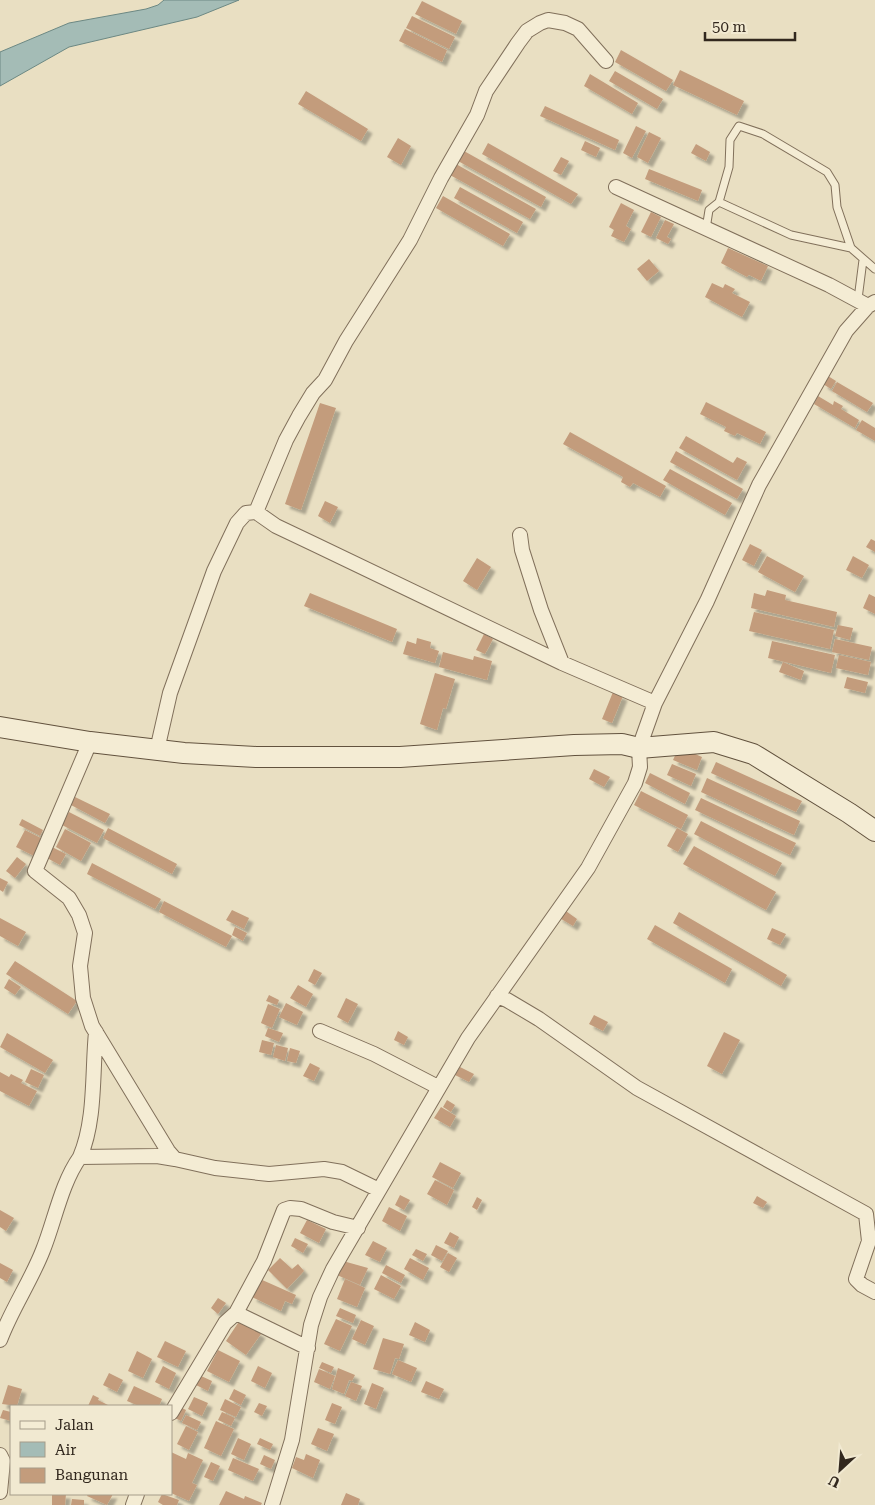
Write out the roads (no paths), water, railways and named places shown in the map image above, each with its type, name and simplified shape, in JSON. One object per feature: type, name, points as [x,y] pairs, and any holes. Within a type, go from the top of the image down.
[{"type":"street","points":[[256,512],[286,440],[299,416],[313,393],[325,380],[346,341],[410,240],[441,178],[477,115],[486,91],[527,31],[548,20],[565,23],[578,29],[606,61]]},
{"type":"street","points":[[272,1505],[292,1440],[311,1325],[320,1297],[333,1269],[468,1038],[588,868],[635,783],[640,767],[639,748],[655,703],[677,664],[759,485],[808,400],[828,359],[846,330],[867,302],[616,188]]},
{"type":"street","points":[[157,750],[170,693],[214,571],[237,523],[246,513],[256,512],[276,526],[562,663],[655,703]]},
{"type":"street","points":[[520,534],[522,550],[541,610],[562,663]]},
{"type":"street","points":[[0,727],[90,742],[157,750],[256,757],[345,758],[418,756],[574,745],[622,744],[639,748],[689,742],[714,742],[753,754],[849,812],[875,831]]},
{"type":"street","points":[[90,742],[35,871],[69,898],[79,915],[85,933],[80,966],[83,998],[92,1026],[168,1151],[175,1159]]},
{"type":"street","points":[[496,996],[507,1000],[540,1019],[637,1088],[866,1214],[869,1241],[856,1279],[862,1286],[875,1292]]},
{"type":"street","points":[[0,1340],[8,1319],[43,1251],[68,1180],[80,1157],[90,1123],[96,1032]]},
{"type":"street","points":[[320,1032],[374,1054],[438,1087]]},
{"type":"street","points":[[80,1157],[157,1156],[215,1168],[269,1174],[324,1169],[342,1172],[379,1190]]},
{"type":"street","points":[[172,1411],[225,1323],[236,1313],[264,1261],[280,1216],[286,1208],[301,1209],[333,1222],[358,1228]]},
{"type":"street","points":[[236,1313],[308,1348]]},
{"type":"street","points":[[0,1455],[3,1461],[0,1492]]},
{"type":"lane","points":[[706,230],[709,210],[718,202],[729,167],[729,145],[733,133],[739,126],[763,134],[827,172],[835,185],[837,207],[851,248],[875,269]]},
{"type":"lane","points":[[718,202],[791,235],[851,248]]},
{"type":"lane","points":[[863,260],[867,302]]},
{"type":"water","points":[[164,0],[239,0],[197,17],[69,47],[0,86],[0,52],[69,23],[146,9],[158,5]]}]
